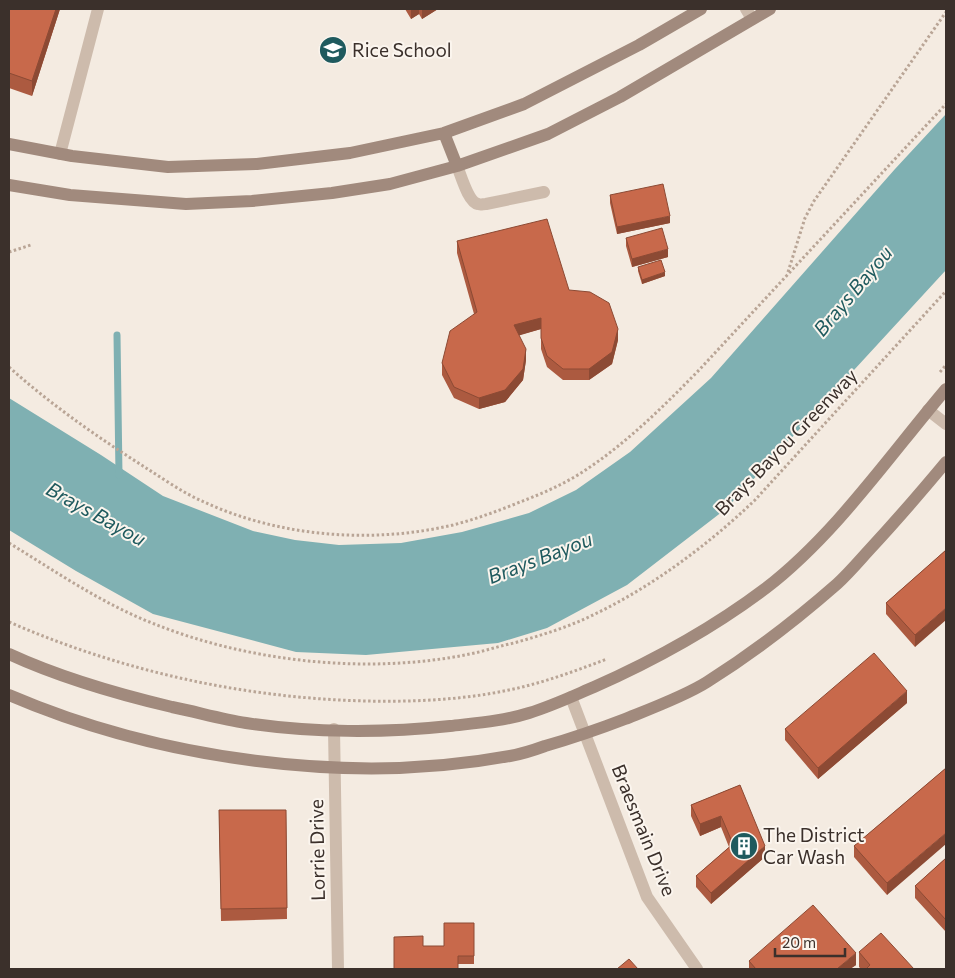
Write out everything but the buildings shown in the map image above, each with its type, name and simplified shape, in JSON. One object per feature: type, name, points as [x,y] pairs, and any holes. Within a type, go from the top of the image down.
[{"type":"main road","points":[[9,144],[60,154],[168,167],[257,164],[350,153],[444,132],[524,104],[638,45],[701,9]]},
{"type":"main road","points":[[9,185],[70,195],[186,204],[252,201],[332,193],[390,184],[457,166],[548,134],[620,97],[749,14],[770,9]]},
{"type":"main road","points":[[444,132],[457,166]]},
{"type":"main road","points":[[9,654],[43,670],[137,699],[244,722],[291,728],[408,731],[480,723],[528,714],[571,698],[641,666],[711,627],[767,587],[810,550],[878,473],[946,389]]},
{"type":"main road","points":[[9,695],[29,704],[115,733],[190,750],[264,763],[334,767],[413,767],[455,765],[512,756],[585,734],[641,712],[704,684],[765,644],[838,582],[906,510],[946,462]]},
{"type":"street","points":[[60,154],[98,9]]},
{"type":"street","points":[[457,166],[472,202],[477,204],[486,204],[544,192]]},
{"type":"street","points":[[928,410],[946,424]]},
{"type":"street","name":"Braesmain Drive","points":[[571,698],[647,897],[697,969]]},
{"type":"street","name":"Lorrie Drive","points":[[334,730],[338,969]]},
{"type":"path","points":[[787,275],[805,218],[814,201],[946,12]]},
{"type":"path","points":[[9,367],[33,389],[103,440],[203,502],[237,515],[276,526],[310,532],[355,535],[406,533],[452,525],[498,511],[544,492],[581,473],[626,440],[668,402],[946,104]]},
{"type":"path","points":[[9,252],[31,245]]},
{"type":"path","name":"Brays Bayou Greenway","points":[[9,543],[102,601],[152,623],[199,639],[249,651],[310,661],[365,664],[416,662],[470,654],[544,635],[595,614],[633,593],[669,570],[735,519],[755,500],[946,291]]},
{"type":"path","points":[[940,372],[946,365]]},
{"type":"path","points":[[9,622],[53,641],[126,665],[228,688],[329,700],[386,701],[468,697],[509,690],[565,675],[615,656]]},
{"type":"water","name":"Brays Bayou","points":[[946,114],[946,270],[727,508],[627,585],[547,628],[498,643],[366,655],[296,652],[153,614],[76,571],[9,530],[9,398],[163,496],[253,531],[295,540],[339,545],[401,543],[462,532],[529,513],[576,490],[630,452],[711,378],[895,169]]},
{"type":"waterway","points":[[117,335],[119,475]]},
{"type":"place","name":"Rice School","points":[[333,50]]},
{"type":"place","name":"The District Car Wash","points":[[744,846]]}]
